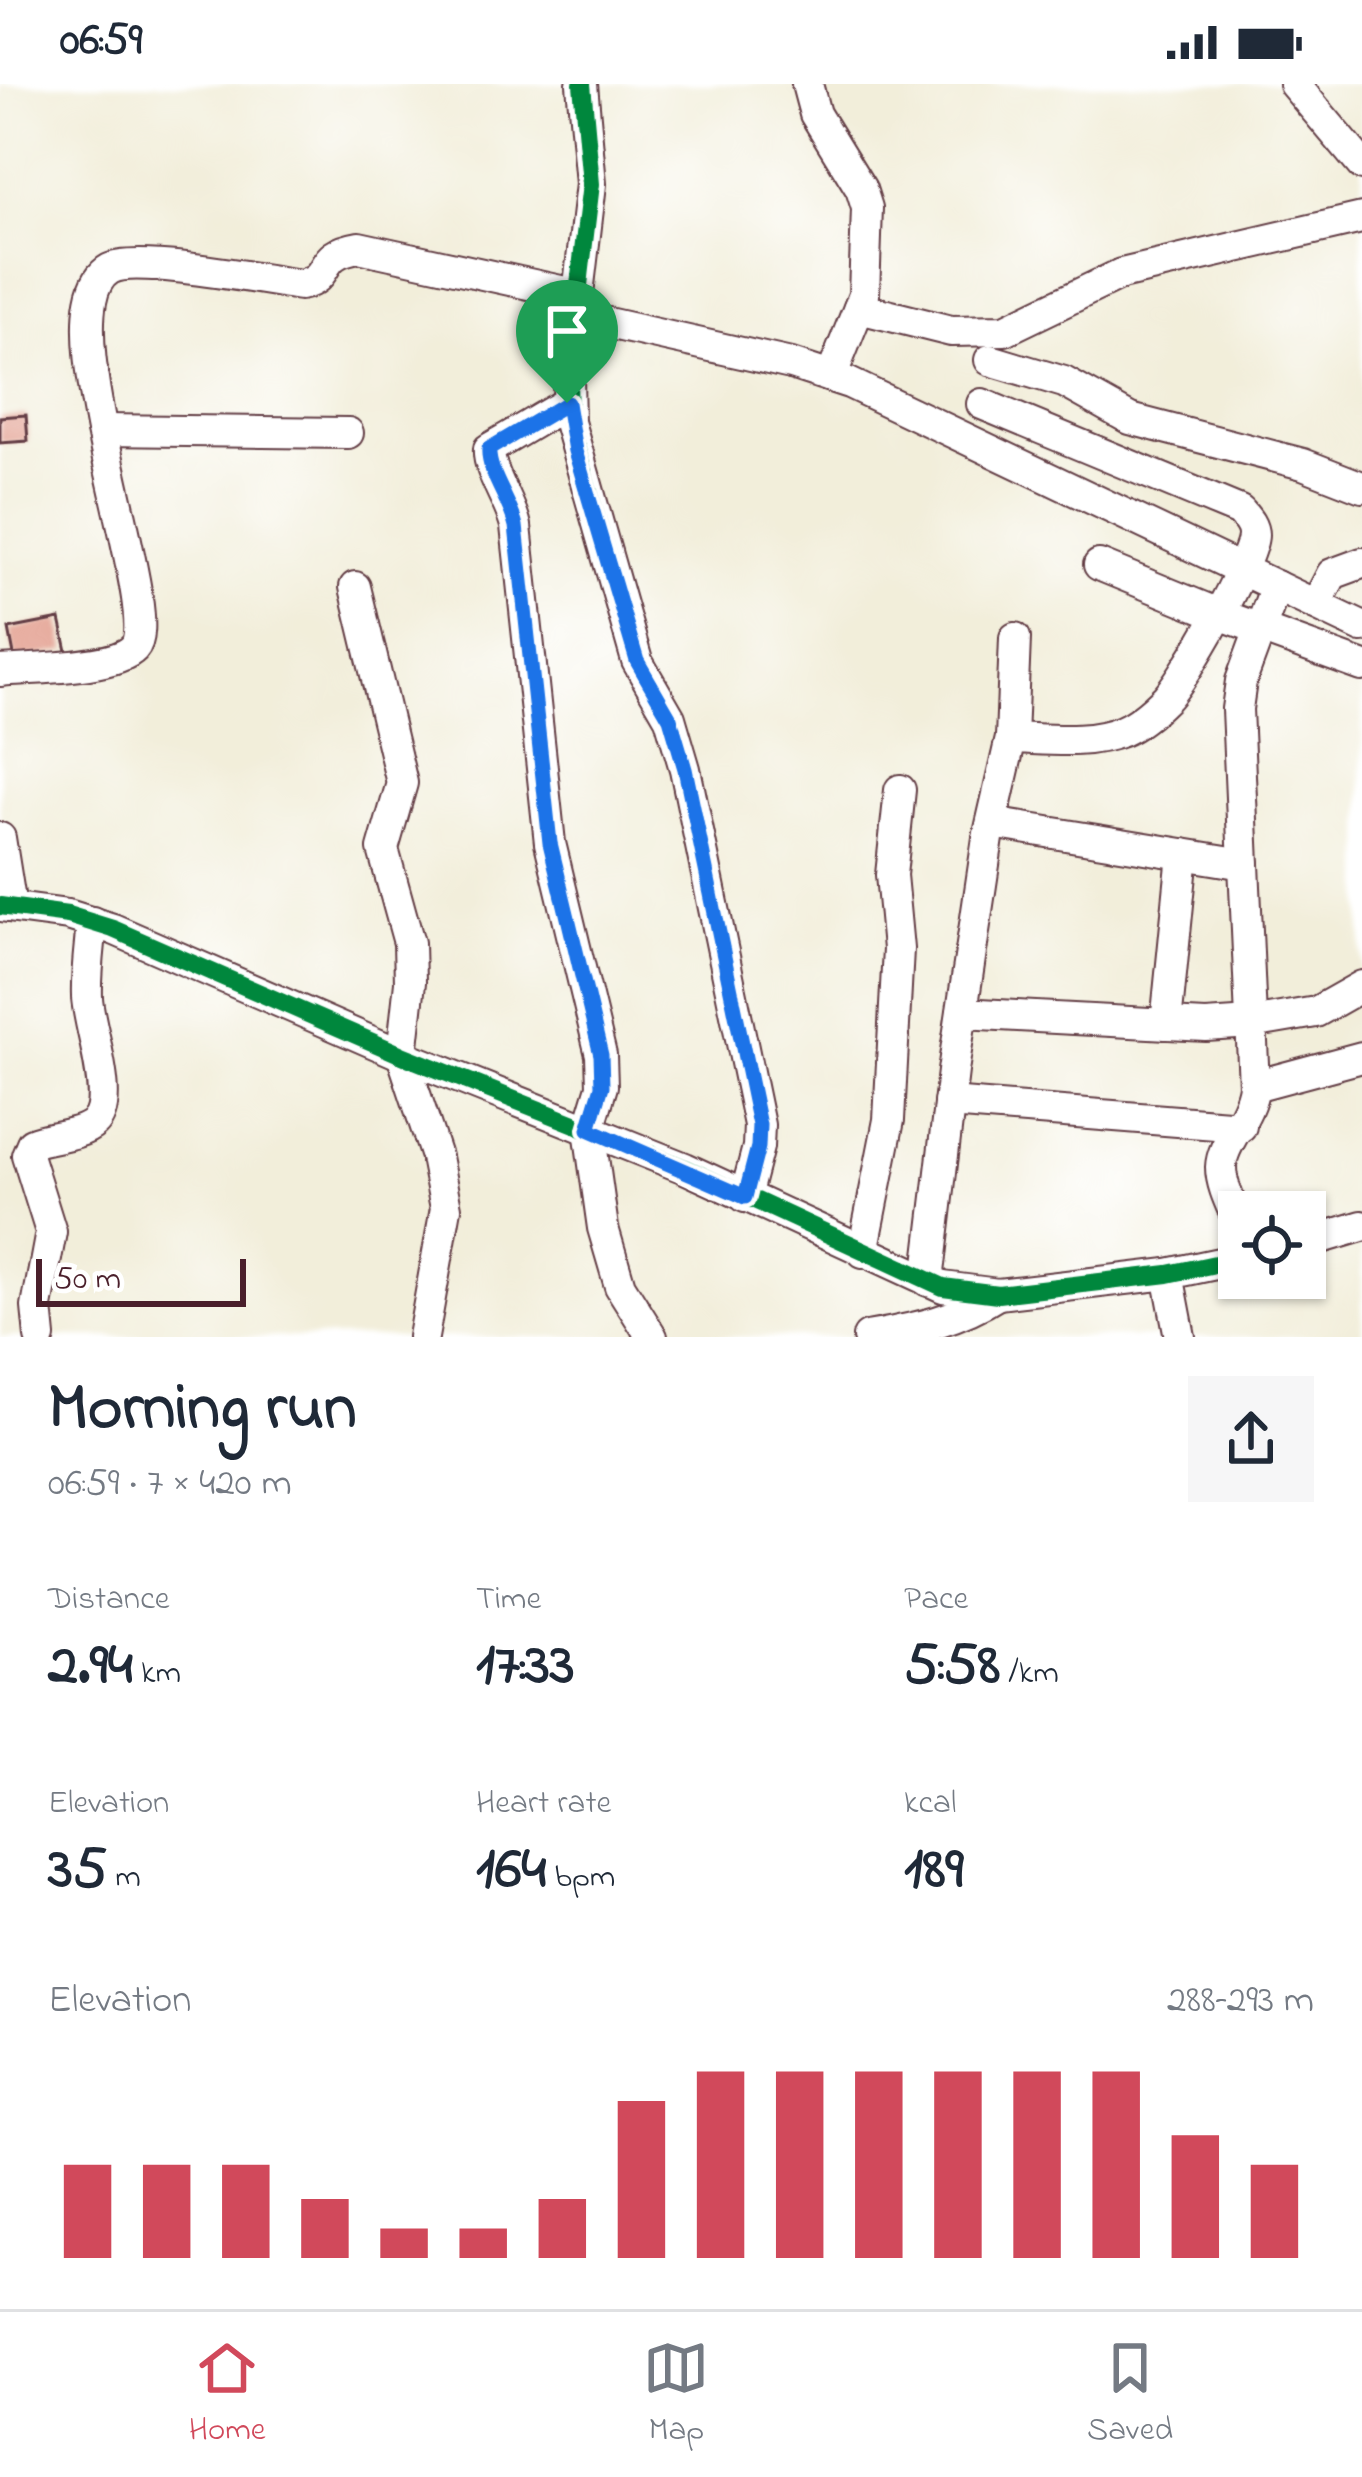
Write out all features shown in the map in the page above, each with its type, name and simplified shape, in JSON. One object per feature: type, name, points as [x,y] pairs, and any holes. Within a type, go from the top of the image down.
[{"type":"street","points":[[582,84],[591,184],[567,403],[575,451],[637,661],[670,718],[685,769],[759,1125],[745,1197]]},
{"type":"street","points":[[807,84],[815,114],[868,208],[867,279],[831,376]]},
{"type":"street","points":[[1294,84],[1362,165]]},
{"type":"street","points":[[976,443],[992,345],[1005,330],[1121,274],[1362,218]]},
{"type":"street","points":[[0,671],[96,661],[128,653],[138,644],[141,631],[92,367],[90,298],[97,282],[110,269],[147,265],[300,285],[313,282],[338,250],[359,247],[831,376],[1362,627]]},
{"type":"street","points":[[859,308],[992,345],[1130,419],[1303,464],[1362,487]]},
{"type":"street","points":[[567,403],[489,449],[488,464],[511,503],[516,526],[550,843],[601,1055],[602,1086],[589,1129],[610,1256],[632,1311],[652,1337]]},
{"type":"street","points":[[982,404],[1240,512],[1253,536],[1241,569],[1182,678],[1166,698],[1123,730],[1097,738],[1011,738]]},
{"type":"street","points":[[102,430],[348,433]]},
{"type":"street","points":[[1316,605],[1332,574],[1362,563]]},
{"type":"street","points":[[1099,565],[1216,614],[1362,666]]},
{"type":"street","points":[[1229,1191],[1221,1165],[1227,1144],[1251,1106],[1254,1086],[1237,709],[1241,681],[1276,586]]},
{"type":"street","points":[[355,587],[402,783],[383,849],[409,943],[402,1055],[436,1157],[446,1208],[423,1337]]},
{"type":"street","points":[[928,1281],[962,1013],[992,823],[1011,738],[1015,638]]},
{"type":"street","points":[[863,1252],[889,1120],[898,950],[891,875],[900,790]]},
{"type":"street","points":[[992,823],[1244,864]]},
{"type":"street","points":[[0,838],[5,907],[92,922],[589,1129],[928,1281],[967,1292],[998,1294],[1218,1263]]},
{"type":"street","points":[[1166,1024],[1183,854]]},
{"type":"street","points":[[40,1337],[37,1307],[51,1232],[27,1155],[32,1143],[82,1129],[94,1123],[101,1111],[100,1071],[87,995],[92,922]]},
{"type":"street","points":[[962,1013],[1166,1024],[1252,1023],[1316,1012],[1362,986]]},
{"type":"street","points":[[1254,1086],[1362,1057]]},
{"type":"street","points":[[949,1103],[1241,1126]]},
{"type":"street","points":[[1326,1237],[1362,1226]]},
{"type":"street","points":[[1168,1274],[1180,1337]]},
{"type":"street","points":[[868,1337],[944,1322],[998,1294]]},
{"type":"building","points":[[26,415],[28,441],[0,443],[0,417]]},
{"type":"building","points":[[60,619],[67,651],[15,660],[9,629]]},
{"type":"cycle path","points":[[582,84],[591,184],[568,378],[569,422],[637,661],[670,718],[685,769],[759,1125],[745,1197]]},
{"type":"cycle path","points":[[0,906],[68,915],[113,929],[402,1055],[685,1168],[943,1287],[998,1294],[1218,1263]]},
{"type":"route","points":[[567,403],[575,451],[637,661],[670,718],[685,769],[759,1125],[745,1197],[589,1129],[602,1086],[601,1055],[550,843],[516,526],[511,503],[488,464],[489,449],[504,437],[567,403]]}]
